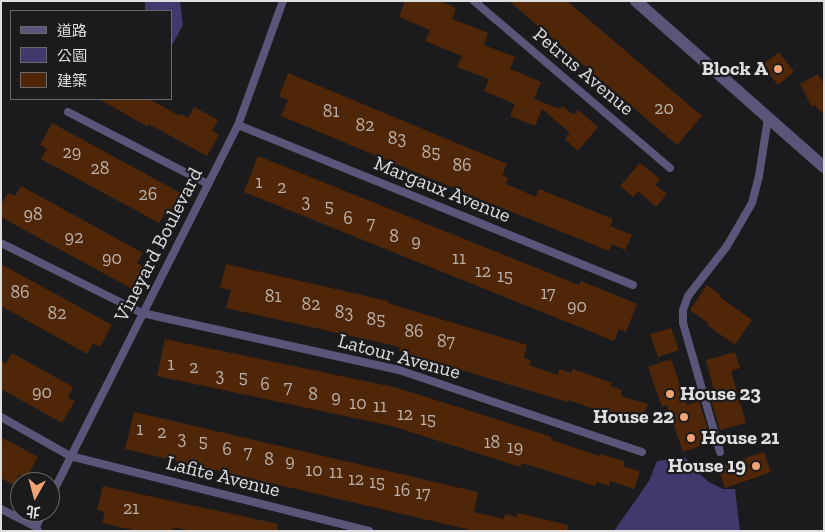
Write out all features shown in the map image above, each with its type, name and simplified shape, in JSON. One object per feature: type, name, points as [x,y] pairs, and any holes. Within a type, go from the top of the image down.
[{"type":"street","points":[[636,1],[824,167]]},
{"type":"lane","name":"Vineyard Boulevard","points":[[60,477],[238,125],[283,1]]},
{"type":"lane","name":"Petrus Avenue","points":[[474,1],[670,168]]},
{"type":"lane","points":[[68,112],[208,184]]},
{"type":"lane","points":[[720,452],[683,323],[683,310],[688,296],[727,246],[752,203],[759,176],[768,118]]},
{"type":"lane","name":"Margaux Avenue","points":[[238,125],[633,285]]},
{"type":"lane","name":"Latour Avenue","points":[[1,242],[142,313],[399,370],[642,452]]},
{"type":"lane","name":"Lafite Avenue","points":[[1,416],[70,456],[369,531]]},
{"type":"lane","points":[[1,509],[37,529]]},
{"type":"green space","points":[[145,1],[180,1],[183,25],[172,45],[172,10],[145,10]]},
{"type":"green space","points":[[685,457],[695,470],[709,482],[723,489],[735,489],[740,531],[614,531],[649,481],[657,461]]},
{"type":"building","points":[[405,1],[440,1],[456,8],[452,19],[488,33],[484,45],[515,57],[510,69],[541,82],[534,99],[560,109],[562,106],[574,115],[578,110],[598,127],[578,151],[565,139],[570,133],[542,109],[535,126],[510,116],[515,104],[484,91],[489,79],[457,67],[462,56],[425,41],[430,30],[399,17]]},
{"type":"building","points":[[509,1],[567,1],[702,116],[677,145]]},
{"type":"building","name":"Block A","points":[[779,52],[794,72],[778,85],[762,65]]},
{"type":"building","points":[[288,73],[507,164],[502,176],[508,178],[506,184],[536,197],[539,189],[613,219],[610,226],[632,235],[625,250],[612,244],[609,251],[281,116],[288,100],[279,96]]},
{"type":"building","points":[[818,74],[824,85],[824,114],[814,105],[812,107],[800,84]]},
{"type":"building","points":[[101,100],[151,100],[180,116],[181,114],[188,118],[194,107],[218,120],[212,131],[219,135],[207,156],[149,124],[148,127]]},
{"type":"building","points":[[52,123],[184,195],[172,217],[165,213],[159,223],[41,159],[47,149],[40,145]]},
{"type":"building","points":[[258,156],[579,285],[581,281],[637,304],[626,332],[619,329],[614,341],[244,192]]},
{"type":"building","points":[[640,163],[660,179],[655,185],[667,194],[656,207],[638,191],[633,197],[620,186]]},
{"type":"building","points":[[21,186],[143,253],[137,263],[144,267],[132,289],[1,217],[1,205],[8,193],[15,196]]},
{"type":"building","points":[[1,264],[112,325],[100,347],[93,343],[87,354],[1,306]]},
{"type":"building","points":[[226,264],[388,301],[387,303],[527,345],[524,358],[531,360],[529,365],[558,375],[559,369],[571,373],[573,369],[612,383],[610,386],[622,390],[621,396],[648,404],[643,418],[639,417],[638,420],[622,415],[620,420],[568,400],[567,402],[399,351],[400,347],[226,308],[231,290],[220,288]]},
{"type":"building","points":[[707,285],[752,320],[735,345],[690,310]]},
{"type":"building","points":[[671,328],[679,350],[658,357],[650,334]]},
{"type":"building","points":[[165,339],[398,388],[552,437],[551,440],[600,456],[601,454],[624,461],[623,466],[639,471],[639,475],[634,489],[610,481],[609,486],[597,482],[595,486],[522,463],[520,467],[392,426],[157,376]]},
{"type":"building","points":[[735,352],[740,368],[731,371],[746,423],[720,430],[710,397],[715,395],[706,360]]},
{"type":"building","points":[[12,353],[73,387],[68,398],[75,401],[62,423],[1,389],[1,360],[6,364]]},
{"type":"building","points":[[671,359],[687,405],[699,401],[709,433],[703,435],[706,444],[683,452],[667,405],[662,407],[648,367]]},
{"type":"building","points":[[134,412],[478,492],[474,512],[504,519],[505,514],[517,517],[518,513],[568,525],[567,531],[475,531],[125,449]]},
{"type":"building","points":[[1,437],[38,457],[30,472],[10,472],[10,483],[1,478]]},
{"type":"building","points":[[764,452],[771,472],[725,488],[718,467]]},
{"type":"building","points":[[103,486],[278,524],[277,531],[192,531],[173,527],[173,531],[138,531],[102,523],[105,512],[97,510]]},
{"type":"place","name":"Block A","points":[[778,69]]},
{"type":"place","name":"House 23","points":[[670,394]]},
{"type":"place","name":"House 22","points":[[684,417]]},
{"type":"place","name":"House 21","points":[[691,438]]},
{"type":"place","name":"House 19","points":[[756,466]]}]
